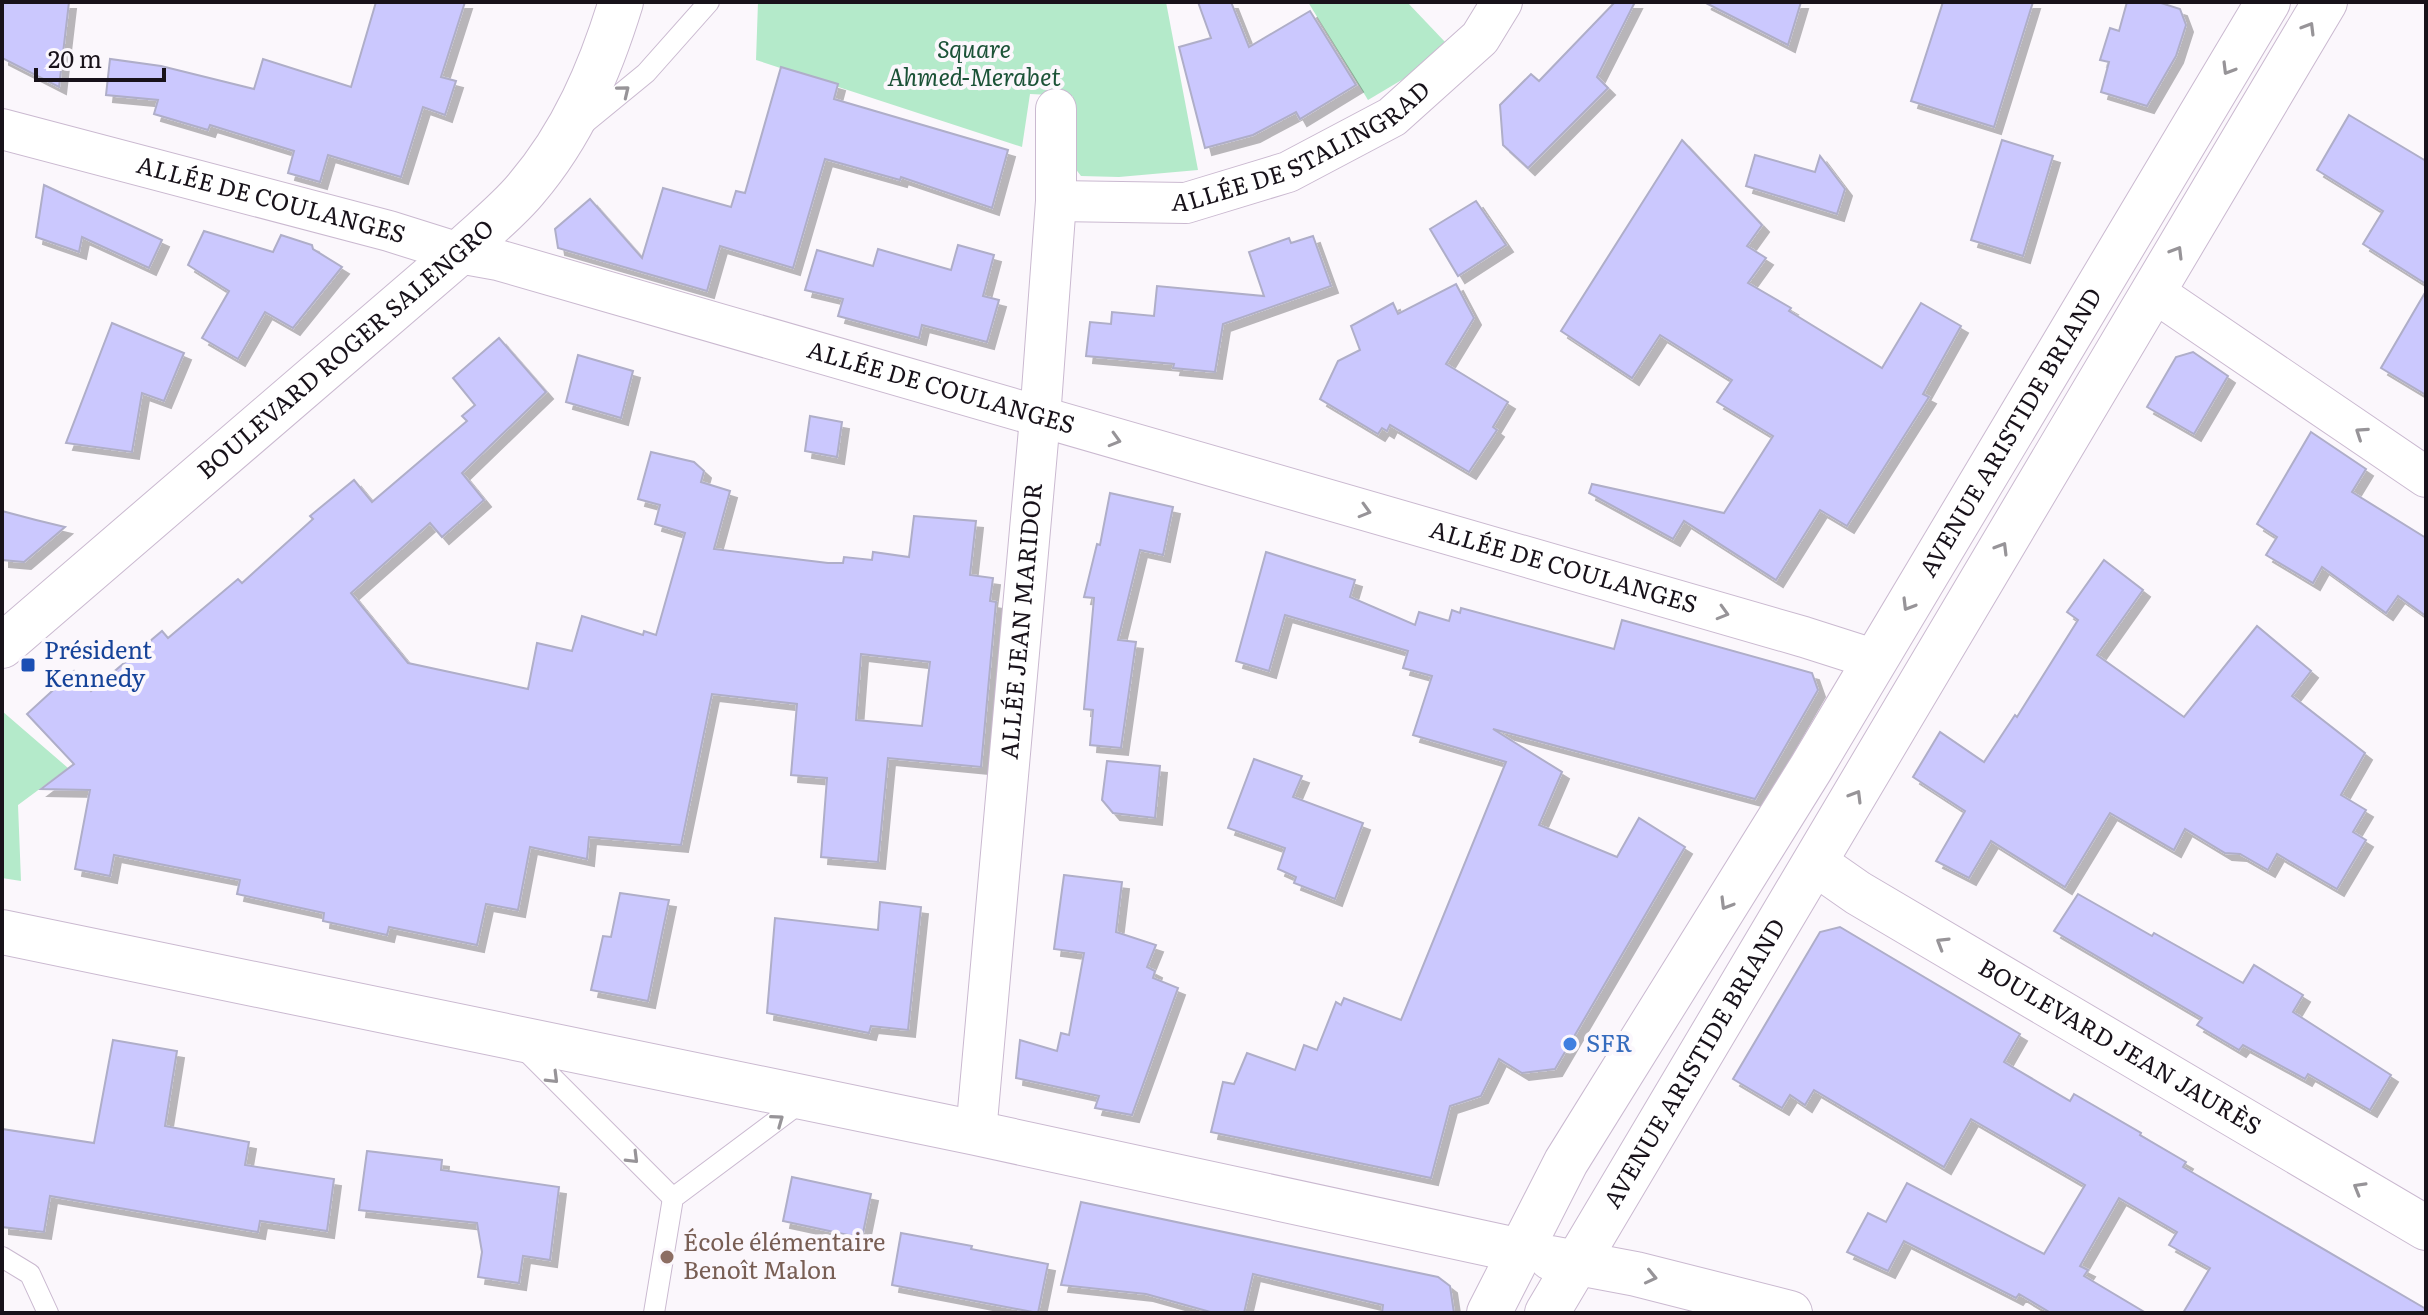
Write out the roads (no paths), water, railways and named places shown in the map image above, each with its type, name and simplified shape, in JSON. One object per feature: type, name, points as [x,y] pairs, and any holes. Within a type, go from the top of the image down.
[{"type":"main road","name":"BOULEVARD ROGER SALENGRO","points":[[2,646],[459,253],[525,190],[563,140],[603,60],[621,2]]},
{"type":"main road","name":"AVENUE ARISTIDE BRIAND","points":[[1489,1313],[1566,1162],[1876,660],[2267,2]]},
{"type":"main road","name":"AVENUE ARISTIDE BRIAND","points":[[1547,1313],[2325,2]]},
{"type":"main road","points":[[1753,860],[1815,863]]},
{"type":"main road","name":"BOULEVARD JEAN JAURÈS","points":[[1815,863],[1869,900],[2426,1228]]},
{"type":"main road","points":[[2,932],[976,1133],[1444,1237],[1636,1274],[1790,1313]]},
{"type":"main road","points":[[1574,1264],[1565,1220],[1588,1176],[1703,990],[1699,948]]},
{"type":"street","name":"ALLÉE DE STALINGRAD","points":[[1056,201],[1186,203],[1288,172],[1392,117],[1480,38],[1502,2]]},
{"type":"street","name":"ALLÉE JEAN MARIDOR","points":[[976,1133],[1040,418],[1056,201],[1056,109]]},
{"type":"street","name":"ALLÉE DE COULANGES","points":[[2,129],[389,231],[459,253],[498,260],[1876,660]]},
{"type":"street","points":[[2154,292],[2426,477]]},
{"type":"lane","points":[[563,140],[646,73],[709,2]]},
{"type":"lane","points":[[513,1037],[673,1198]]},
{"type":"lane","points":[[654,1313],[673,1198],[808,1098]]},
{"type":"lane","points":[[2,1257],[30,1274],[48,1313]]},
{"type":"place","name":"Président Kennedy","points":[[28,665]]},
{"type":"place","name":"SFR","points":[[1570,1044]]},
{"type":"place","name":"École élémentaire Benoît Malon","points":[[667,1257]]},
{"type":"park label","name":"Square Ahmed-Merabet","points":[[974,64]]}]
